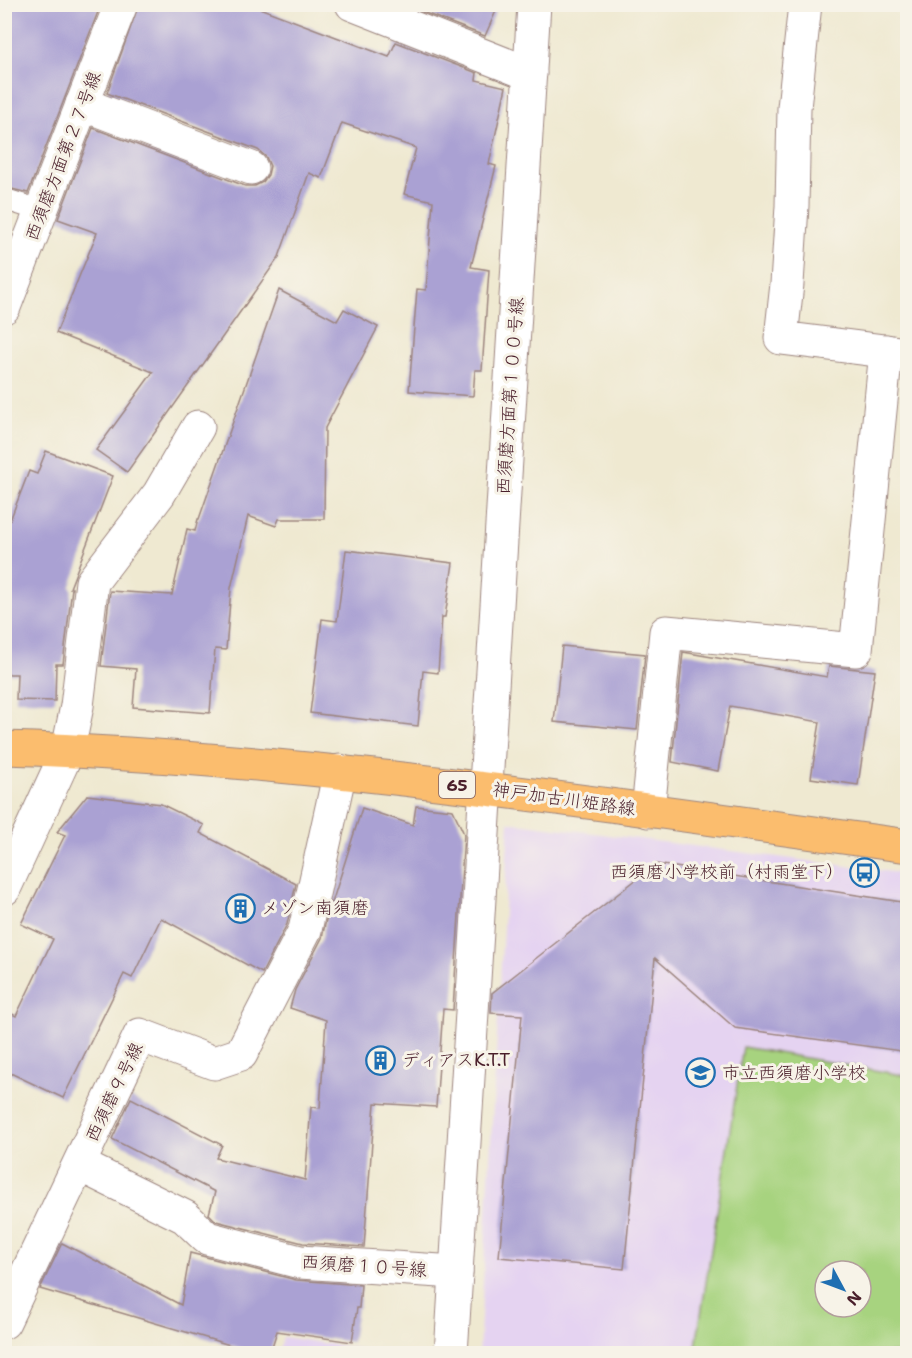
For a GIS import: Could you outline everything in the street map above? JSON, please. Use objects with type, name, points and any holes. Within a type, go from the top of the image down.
[{"type":"main road","name":"神戸加古川姫路線","points":[[4,748],[68,750],[340,771],[486,788],[908,846]]},
{"type":"street","name":"西須磨方面第２７号線","points":[[4,307],[121,4]]},
{"type":"street","points":[[352,4],[530,74]]},
{"type":"street","name":"西須磨方面第１００号線","points":[[451,1353],[534,4]]},
{"type":"street","points":[[648,811],[666,632],[856,650],[897,352],[781,338],[792,206],[794,108],[805,4]]},
{"type":"street","points":[[82,104],[252,168]]},
{"type":"street","points":[[4,889],[68,750],[77,706],[92,582],[159,494],[198,427]]},
{"type":"street","name":"西須磨９号線","points":[[4,1322],[140,1035],[214,1063],[241,1054],[305,930],[340,771]]},
{"type":"street","name":"西須磨１０号線","points":[[80,1165],[185,1216],[207,1238],[300,1263],[456,1272]]},
{"type":"lane","points":[[4,199],[42,211]]},
{"type":"shaded area","name":"市立西須磨小学校","points":[[509,822],[907,874],[907,1353],[479,1354]]},
{"type":"shaded area","points":[[283,1337],[388,1353],[278,1353]]},
{"type":"green space","points":[[743,1047],[907,1076],[907,1353],[695,1353]]},
{"type":"building","points":[[4,4],[101,4],[28,193],[4,187]]},
{"type":"building","points":[[139,4],[249,4],[389,57],[396,42],[477,73],[476,80],[506,87],[489,164],[496,166],[471,267],[489,270],[482,370],[475,370],[473,396],[409,391],[417,289],[426,290],[433,201],[404,194],[416,148],[342,123],[321,178],[309,173],[279,257],[127,472],[96,450],[153,372],[56,333],[97,233],[58,219],[93,128],[245,186],[255,186],[263,182],[270,166],[266,157],[258,150],[107,93]]},
{"type":"building","points":[[414,4],[499,4],[485,36],[412,8]]},
{"type":"building","points":[[279,290],[337,321],[344,309],[378,327],[325,428],[324,519],[279,519],[276,526],[248,516],[231,588],[226,650],[215,649],[210,713],[133,707],[136,669],[101,666],[110,591],[172,595],[187,529],[195,531]]},
{"type":"building","points":[[46,451],[113,476],[70,588],[72,588],[63,664],[56,664],[55,701],[16,700],[17,674],[5,674],[8,563],[4,563],[4,536],[29,471],[37,474]]},
{"type":"building","points":[[346,550],[453,563],[445,617],[442,617],[438,673],[423,671],[418,726],[310,713],[322,619],[337,621]]},
{"type":"building","points":[[562,646],[645,654],[637,730],[554,722]]},
{"type":"building","points":[[683,652],[827,677],[829,666],[875,671],[858,785],[811,778],[820,722],[730,706],[718,771],[672,762]]},
{"type":"building","points":[[87,795],[161,804],[204,825],[200,833],[296,884],[287,924],[262,973],[161,918],[132,978],[124,974],[63,1098],[4,1070],[4,1010],[16,1016],[53,939],[21,924],[65,835],[57,832]]},
{"type":"building","points":[[416,806],[453,810],[464,834],[453,1010],[443,1009],[436,1107],[375,1103],[364,1247],[303,1243],[216,1221],[209,1214],[215,1192],[112,1139],[131,1098],[222,1145],[216,1158],[305,1180],[311,1107],[320,1108],[326,1020],[290,1008],[295,990],[322,938],[330,902],[332,903],[362,808],[413,825]]},
{"type":"building","name":"市立西須磨小学校","points":[[656,864],[908,903],[908,1052],[735,1028],[655,958],[624,1269],[499,1257],[522,1015],[491,1013],[492,993]]},
{"type":"building","points":[[62,1243],[181,1305],[190,1253],[296,1280],[361,1285],[352,1342],[277,1331],[270,1353],[257,1353],[40,1289]]},
{"type":"place","name":"西須磨小学校前（村雨堂下）","points":[[865,872]]},
{"type":"place","name":"メゾン南須磨","points":[[240,908]]},
{"type":"place","name":"ディアスK.T.T","points":[[381,1060]]},
{"type":"place","name":"市立西須磨小学校","points":[[701,1073]]}]
